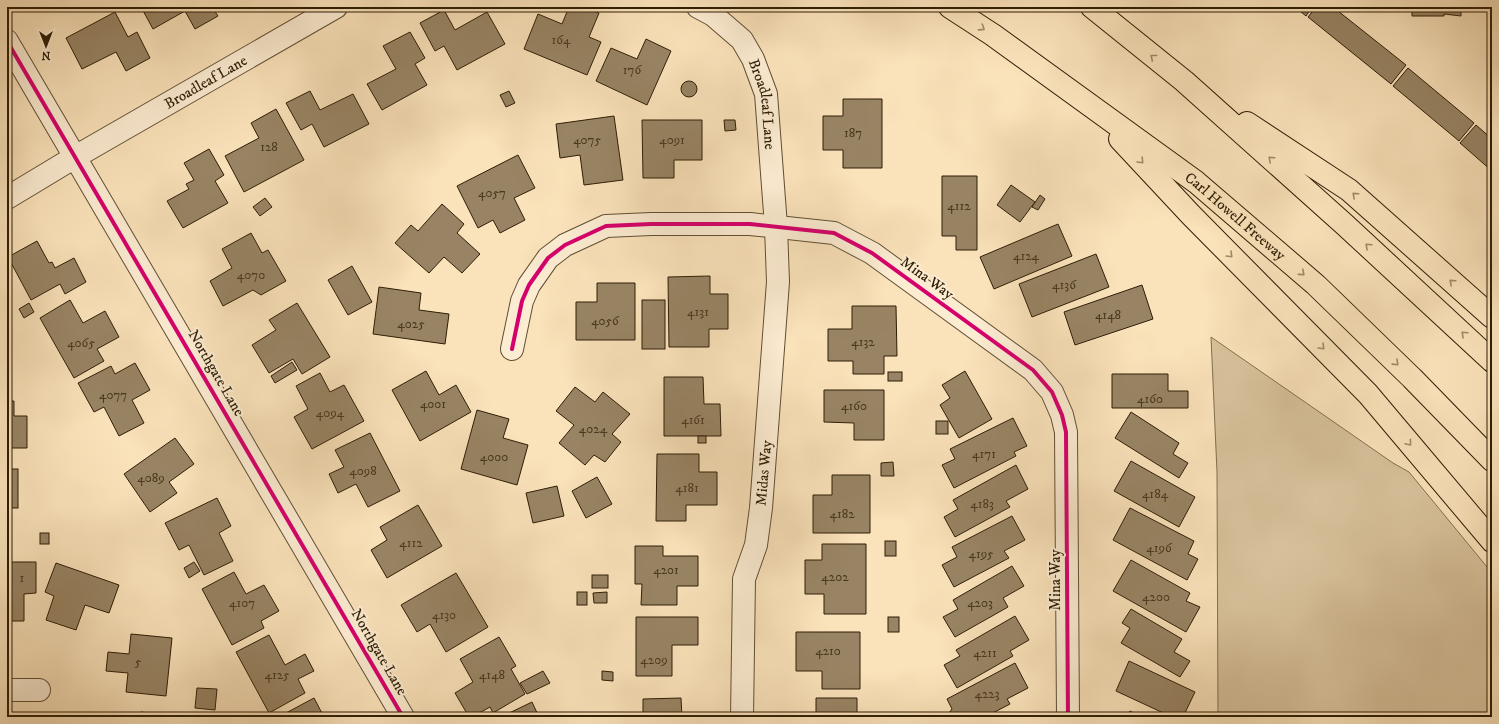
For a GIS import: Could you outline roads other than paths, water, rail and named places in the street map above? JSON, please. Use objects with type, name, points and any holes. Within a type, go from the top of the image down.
[{"type":"highway","name":"Carl Howell Freeway","points":[[950,7],[993,35],[1196,182],[1316,285],[1412,378],[1492,460]]},
{"type":"highway","points":[[1092,7],[1184,81],[1344,224],[1492,361]]},
{"type":"highway","points":[[1184,81],[1348,190],[1492,317]]},
{"type":"highway","points":[[1085,102],[1191,215],[1368,394],[1492,542]]},
{"type":"street","name":"Broadleaf Lane","points":[[7,198],[75,157],[336,7]]},
{"type":"street","name":"Broadleaf Lane","points":[[698,7],[713,15],[742,40],[753,59],[766,94],[776,226]]},
{"type":"street","name":"Northgate Lane","points":[[7,41],[403,717]]},
{"type":"street","name":"Mina Way","points":[[512,348],[522,301],[528,285],[548,258],[565,245],[606,226],[651,224],[750,224],[776,226],[834,233],[872,253],[1033,370],[1052,392],[1062,415],[1066,432],[1068,717]]},
{"type":"street","name":"Midas Way","points":[[742,717],[744,579],[756,545],[762,508],[778,282],[776,226]]},
{"type":"street","points":[[7,690],[39,690]]}]
